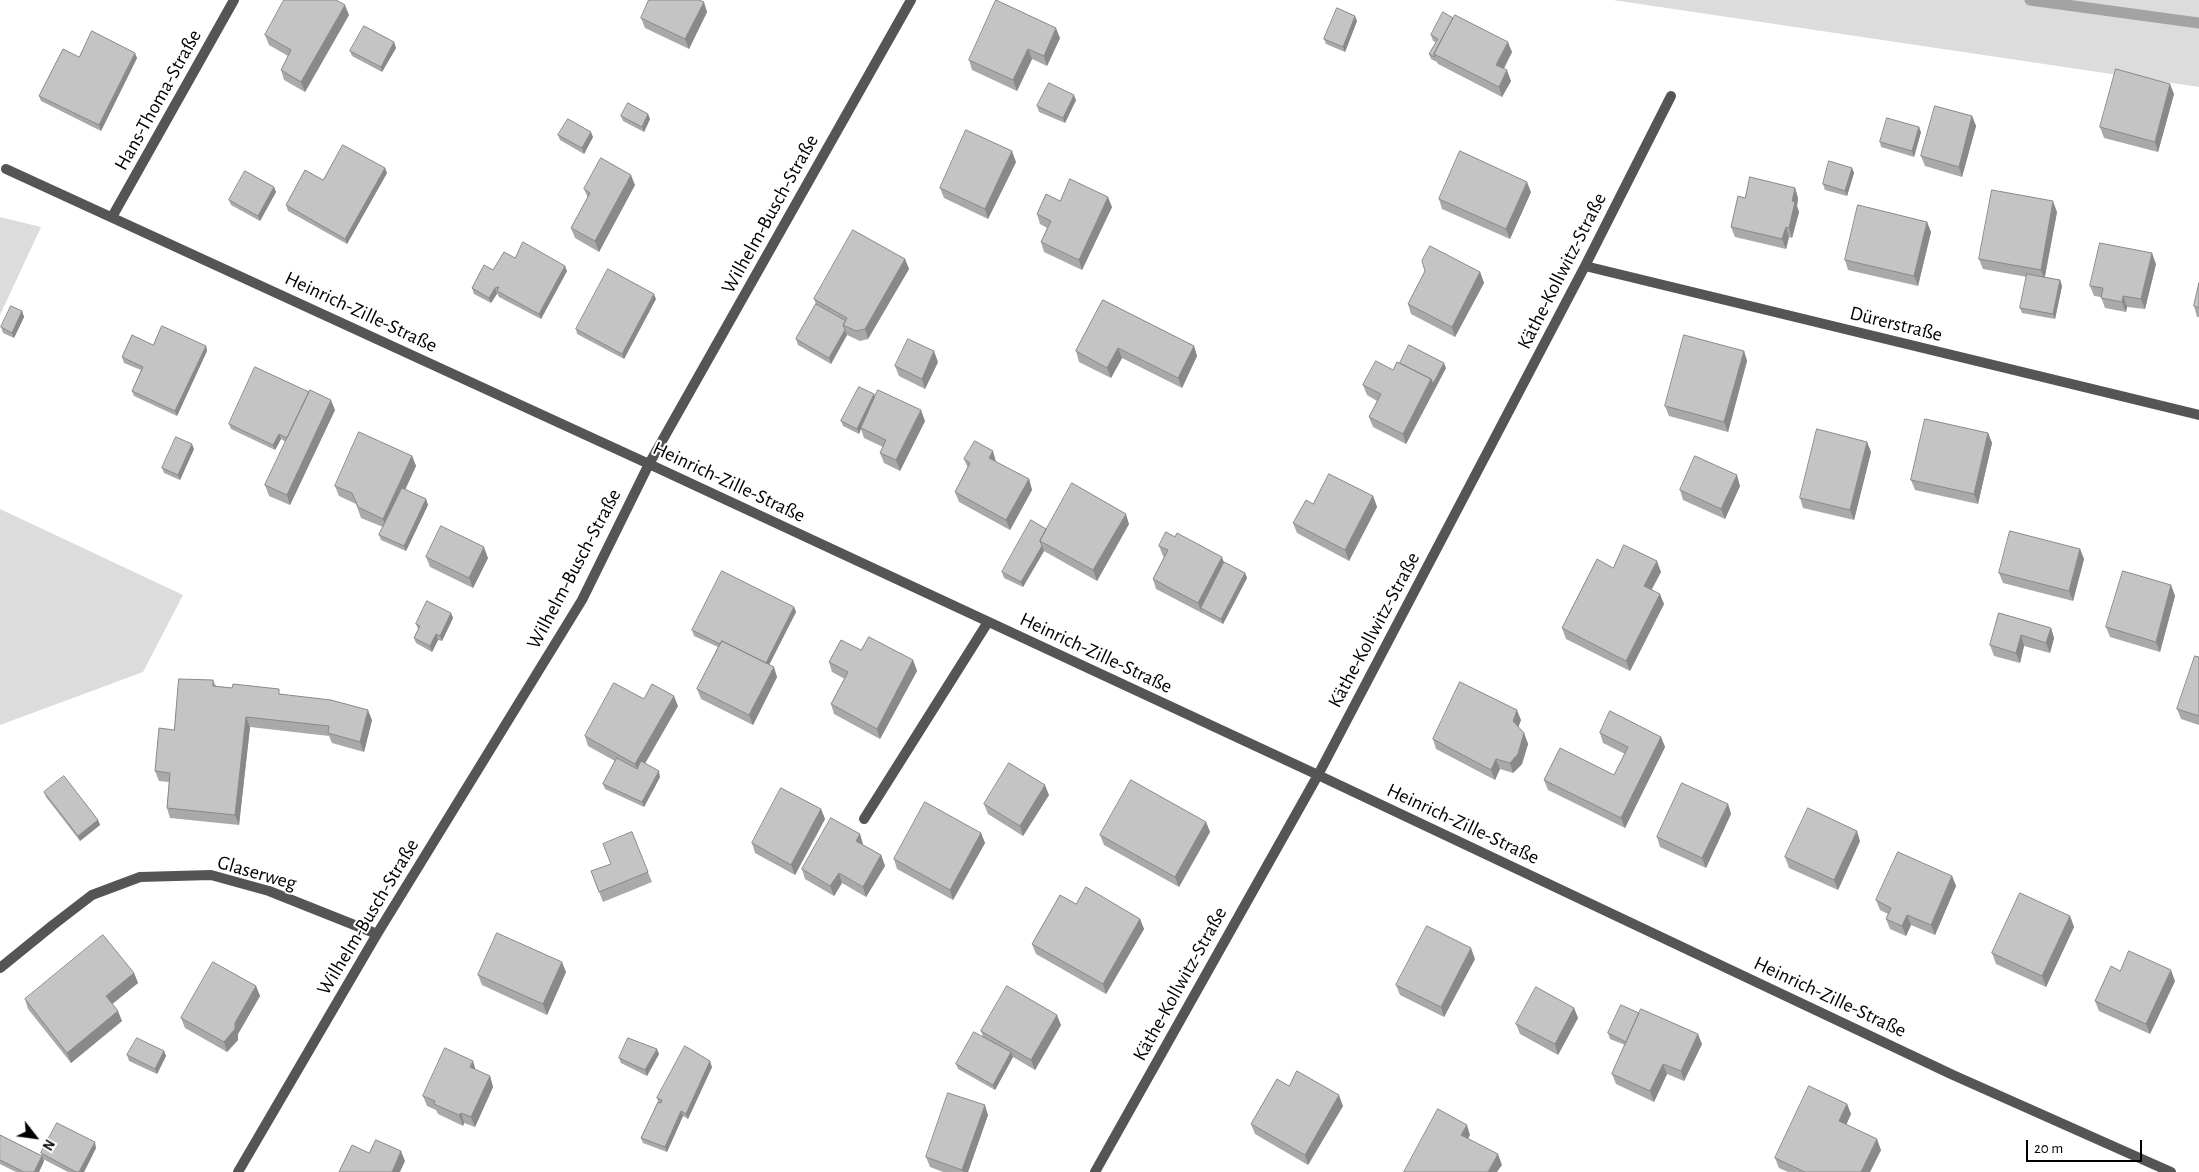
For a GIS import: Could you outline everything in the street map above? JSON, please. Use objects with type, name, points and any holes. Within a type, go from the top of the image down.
[{"type":"street","name":"Hans-Thoma-Straße","points":[[112,217],[234,0]]},
{"type":"street","name":"Wilhelm-Busch-Straße","points":[[238,1172],[377,934],[582,600],[649,464],[911,0]]},
{"type":"street","name":"Käthe-Kollwitz-Straße","points":[[1095,1172],[1318,775],[1585,266],[1671,96]]},
{"type":"street","name":"Heinrich-Zille-Straße","points":[[6,169],[649,464],[1318,775],[1953,1075],[2171,1172]]},
{"type":"street","name":"Dürerstraße","points":[[1585,266],[2199,415]]},
{"type":"street","points":[[864,819],[988,622]]},
{"type":"street","name":"Glaserweg","points":[[0,968],[92,896],[140,876],[211,875],[268,891],[377,934]]},
{"type":"shaded area","points":[[1613,0],[2199,0],[2199,87]]},
{"type":"shaded area","points":[[0,217],[41,227],[0,315]]},
{"type":"shaded area","points":[[0,509],[183,595],[143,672],[0,725]]},
{"type":"building","points":[[284,0],[336,0],[345,5],[301,82],[281,70],[291,50],[265,35]]},
{"type":"building","points":[[649,0],[699,0],[704,2],[685,39],[641,18]]},
{"type":"building","points":[[996,0],[1056,28],[1044,56],[1028,49],[1013,80],[969,60]]},
{"type":"building","points":[[1337,8],[1355,16],[1343,47],[1324,39]]},
{"type":"building","points":[[1443,12],[1453,18],[1434,54],[1435,57],[1429,54],[1438,39],[1431,35]]},
{"type":"building","points":[[1455,15],[1508,42],[1496,65],[1507,70],[1499,87],[1434,54]]},
{"type":"building","points":[[364,26],[394,42],[381,67],[350,51]]},
{"type":"building","points":[[92,31],[135,53],[99,125],[39,96],[63,49],[79,57]]},
{"type":"building","points":[[2116,69],[2170,84],[2155,142],[2100,127]]},
{"type":"building","points":[[1049,83],[1074,95],[1063,118],[1037,106]]},
{"type":"building","points":[[628,103],[648,114],[642,127],[621,116]]},
{"type":"building","points":[[1935,106],[1972,116],[1959,167],[1921,156]]},
{"type":"building","points":[[1887,118],[1919,127],[1912,151],[1880,142]]},
{"type":"building","points":[[568,119],[591,132],[582,148],[558,135]]},
{"type":"building","points":[[966,130],[1012,151],[985,209],[940,188]]},
{"type":"building","points":[[343,145],[385,168],[345,239],[286,205],[305,170],[323,180]]},
{"type":"building","points":[[1460,151],[1527,182],[1506,229],[1439,199]]},
{"type":"building","points":[[601,158],[631,175],[595,241],[571,228],[590,193],[584,189]]},
{"type":"building","points":[[1829,161],[1852,168],[1845,191],[1823,184]]},
{"type":"building","points":[[245,171],[274,187],[258,216],[229,200]]},
{"type":"building","points":[[1750,177],[1795,188],[1792,201],[1795,202],[1789,228],[1786,227],[1782,239],[1731,227],[1738,196],[1745,198]]},
{"type":"building","points":[[1070,179],[1108,197],[1079,260],[1041,242],[1051,221],[1037,214],[1046,194],[1060,201]]},
{"type":"building","points":[[1992,190],[2053,201],[2041,270],[1979,259]]},
{"type":"building","points":[[1858,205],[1927,222],[1914,276],[1845,260]]},
{"type":"building","points":[[853,230],[905,259],[865,329],[856,331],[843,325],[847,318],[814,299]]},
{"type":"building","points":[[523,242],[565,266],[539,314],[497,291],[499,287],[495,288],[489,298],[472,288],[484,265],[493,270],[504,252],[515,258]]},
{"type":"building","points":[[2100,243],[2152,253],[2141,299],[2123,296],[2122,302],[2101,298],[2103,288],[2090,286]]},
{"type":"building","points":[[1430,246],[1480,272],[1452,327],[1408,304],[1425,271],[1422,261]]},
{"type":"building","points":[[608,269],[654,294],[622,354],[576,329]]},
{"type":"building","points":[[2027,274],[2060,280],[2053,314],[2020,308]]},
{"type":"building","points":[[2199,283],[2199,308],[2194,306]]},
{"type":"building","points":[[1103,300],[1194,346],[1178,378],[1118,348],[1107,368],[1076,351]]},
{"type":"building","points":[[816,304],[846,321],[843,325],[845,330],[829,358],[796,339]]},
{"type":"building","points":[[11,306],[22,311],[12,333],[1,327]]},
{"type":"building","points":[[162,326],[206,346],[175,411],[132,391],[143,367],[122,357],[132,335],[153,345]]},
{"type":"building","points":[[1684,335],[1744,351],[1724,422],[1665,406]]},
{"type":"building","points":[[908,339],[934,351],[922,379],[895,366]]},
{"type":"building","points":[[1409,345],[1444,363],[1433,384],[1431,379],[1400,363]]},
{"type":"building","points":[[1376,361],[1393,370],[1397,362],[1431,379],[1403,434],[1369,417],[1381,394],[1363,385]]},
{"type":"building","points":[[255,367],[309,392],[287,438],[279,434],[273,445],[229,424]]},
{"type":"building","points":[[859,387],[874,394],[857,429],[841,421]]},
{"type":"building","points":[[310,390],[331,400],[287,495],[265,485]]},
{"type":"building","points":[[878,390],[921,410],[896,460],[880,453],[886,440],[861,428]]},
{"type":"building","points":[[1925,419],[1988,433],[1974,494],[1911,480]]},
{"type":"building","points":[[1817,429],[1867,442],[1850,510],[1800,498]]},
{"type":"building","points":[[359,432],[412,456],[383,519],[358,507],[352,493],[335,486]]},
{"type":"building","points":[[176,437],[192,444],[178,475],[162,468]]},
{"type":"building","points":[[975,441],[993,451],[989,458],[1029,479],[1006,520],[955,492],[970,463],[964,459]]},
{"type":"building","points":[[1695,456],[1737,475],[1721,509],[1680,490]]},
{"type":"building","points":[[1329,474],[1373,496],[1345,550],[1293,523],[1306,500],[1313,504]]},
{"type":"building","points":[[1072,483],[1126,514],[1093,570],[1040,541]]},
{"type":"building","points":[[402,488],[426,499],[404,546],[379,535]]},
{"type":"building","points":[[1031,520],[1046,529],[1040,541],[1042,546],[1021,582],[1002,572]]},
{"type":"building","points":[[441,526],[484,547],[469,578],[426,557]]},
{"type":"building","points":[[2010,531],[2080,549],[2069,591],[1999,573]]},
{"type":"building","points":[[1166,532],[1175,537],[1177,533],[1222,557],[1198,603],[1153,579],[1168,550],[1159,546]]},
{"type":"building","points":[[1624,545],[1657,561],[1644,586],[1660,594],[1626,661],[1562,628],[1597,559],[1613,568]]},
{"type":"building","points":[[1224,562],[1245,573],[1221,619],[1201,608]]},
{"type":"building","points":[[722,571],[794,607],[766,663],[722,641],[720,644],[692,630]]},
{"type":"building","points":[[2123,571],[2171,585],[2156,642],[2106,627]]},
{"type":"building","points":[[427,601],[451,613],[440,636],[436,634],[430,646],[414,638],[420,626],[416,624]]},
{"type":"building","points":[[1999,613],[2051,628],[2046,643],[2021,635],[2016,653],[1990,645]]},
{"type":"building","points":[[869,637],[913,660],[877,729],[831,704],[848,672],[829,662],[841,640],[861,650]]},
{"type":"building","points":[[722,641],[774,667],[749,715],[697,689]]},
{"type":"building","points":[[2195,656],[2199,657],[2199,716],[2177,709]]},
{"type":"building","points":[[179,679],[213,680],[213,686],[232,688],[233,684],[279,689],[279,694],[331,700],[368,710],[360,742],[328,733],[329,726],[246,717],[235,815],[167,808],[170,773],[155,771],[159,728],[174,730]]},
{"type":"building","points":[[1460,682],[1517,710],[1513,721],[1524,733],[1518,754],[1510,763],[1496,759],[1491,770],[1433,739]]},
{"type":"building","points":[[614,683],[644,699],[652,684],[674,696],[635,764],[585,736]]},
{"type":"building","points":[[1610,711],[1661,737],[1621,818],[1544,780],[1560,748],[1614,775],[1628,747],[1600,733]]},
{"type":"building","points":[[617,758],[637,769],[641,761],[659,771],[642,802],[603,784]]},
{"type":"building","points":[[1009,763],[1045,785],[1020,826],[984,804]]},
{"type":"building","points":[[64,776],[98,820],[78,836],[44,792]]},
{"type":"building","points":[[1131,780],[1206,822],[1175,877],[1100,835]]},
{"type":"building","points":[[1682,783],[1728,804],[1702,858],[1657,837]]},
{"type":"building","points":[[781,788],[821,809],[791,865],[752,843]]},
{"type":"building","points":[[925,802],[981,833],[950,890],[894,859]]},
{"type":"building","points":[[1808,808],[1857,831],[1834,880],[1785,857]]},
{"type":"building","points":[[831,818],[860,834],[856,841],[881,855],[863,887],[839,873],[830,886],[802,869]]},
{"type":"building","points":[[632,832],[648,872],[599,892],[591,871],[611,864],[603,844]]},
{"type":"building","points":[[1898,852],[1952,876],[1931,925],[1907,915],[1902,926],[1886,919],[1891,908],[1876,900]]},
{"type":"building","points":[[1086,887],[1140,919],[1103,984],[1032,944],[1060,895],[1076,904]]},
{"type":"building","points":[[2020,893],[2070,916],[2042,976],[1992,953]]},
{"type":"building","points":[[1427,926],[1471,948],[1441,1007],[1396,985]]},
{"type":"building","points":[[497,933],[562,962],[543,1004],[478,975]]},
{"type":"building","points":[[103,935],[134,973],[106,996],[118,1011],[67,1053],[25,999]]},
{"type":"building","points":[[2129,951],[2171,970],[2146,1024],[2095,1001],[2111,966],[2120,971]]},
{"type":"building","points":[[213,962],[256,986],[235,1023],[235,1029],[224,1042],[181,1018]]},
{"type":"building","points":[[1007,986],[1057,1015],[1031,1060],[981,1031]]},
{"type":"building","points":[[1536,987],[1574,1008],[1555,1044],[1516,1024]]},
{"type":"building","points":[[1621,1005],[1639,1013],[1626,1042],[1608,1033]]},
{"type":"building","points":[[1641,1009],[1698,1034],[1681,1071],[1663,1064],[1650,1091],[1612,1074]]},
{"type":"building","points":[[974,1032],[1011,1052],[993,1085],[956,1064]]},
{"type":"building","points":[[137,1038],[164,1051],[155,1069],[127,1055]]},
{"type":"building","points":[[628,1038],[657,1049],[645,1070],[619,1058]]},
{"type":"building","points":[[685,1046],[710,1061],[686,1114],[681,1111],[665,1147],[641,1138],[658,1102],[661,1103],[662,1100],[657,1098]]},
{"type":"building","points":[[445,1048],[473,1061],[470,1067],[490,1076],[471,1117],[461,1113],[459,1115],[434,1104],[435,1101],[423,1096]]},
{"type":"building","points":[[1297,1071],[1339,1095],[1305,1155],[1251,1124],[1277,1079],[1289,1086]]},
{"type":"building","points":[[1809,1086],[1847,1104],[1839,1121],[1877,1139],[1861,1172],[1805,1172],[1775,1158]]},
{"type":"building","points":[[948,1093],[985,1105],[962,1170],[926,1157]]},
{"type":"building","points":[[1438,1109],[1467,1125],[1461,1135],[1498,1154],[1488,1172],[1404,1172]]},
{"type":"building","points":[[57,1123],[95,1142],[79,1172],[41,1153]]},
{"type":"building","points":[[0,1135],[42,1156],[34,1172],[24,1172],[0,1160]]},
{"type":"building","points":[[376,1140],[401,1151],[392,1172],[339,1172],[352,1145],[369,1153]]},
{"type":"waterway","points":[[2030,0],[2199,23]]}]
